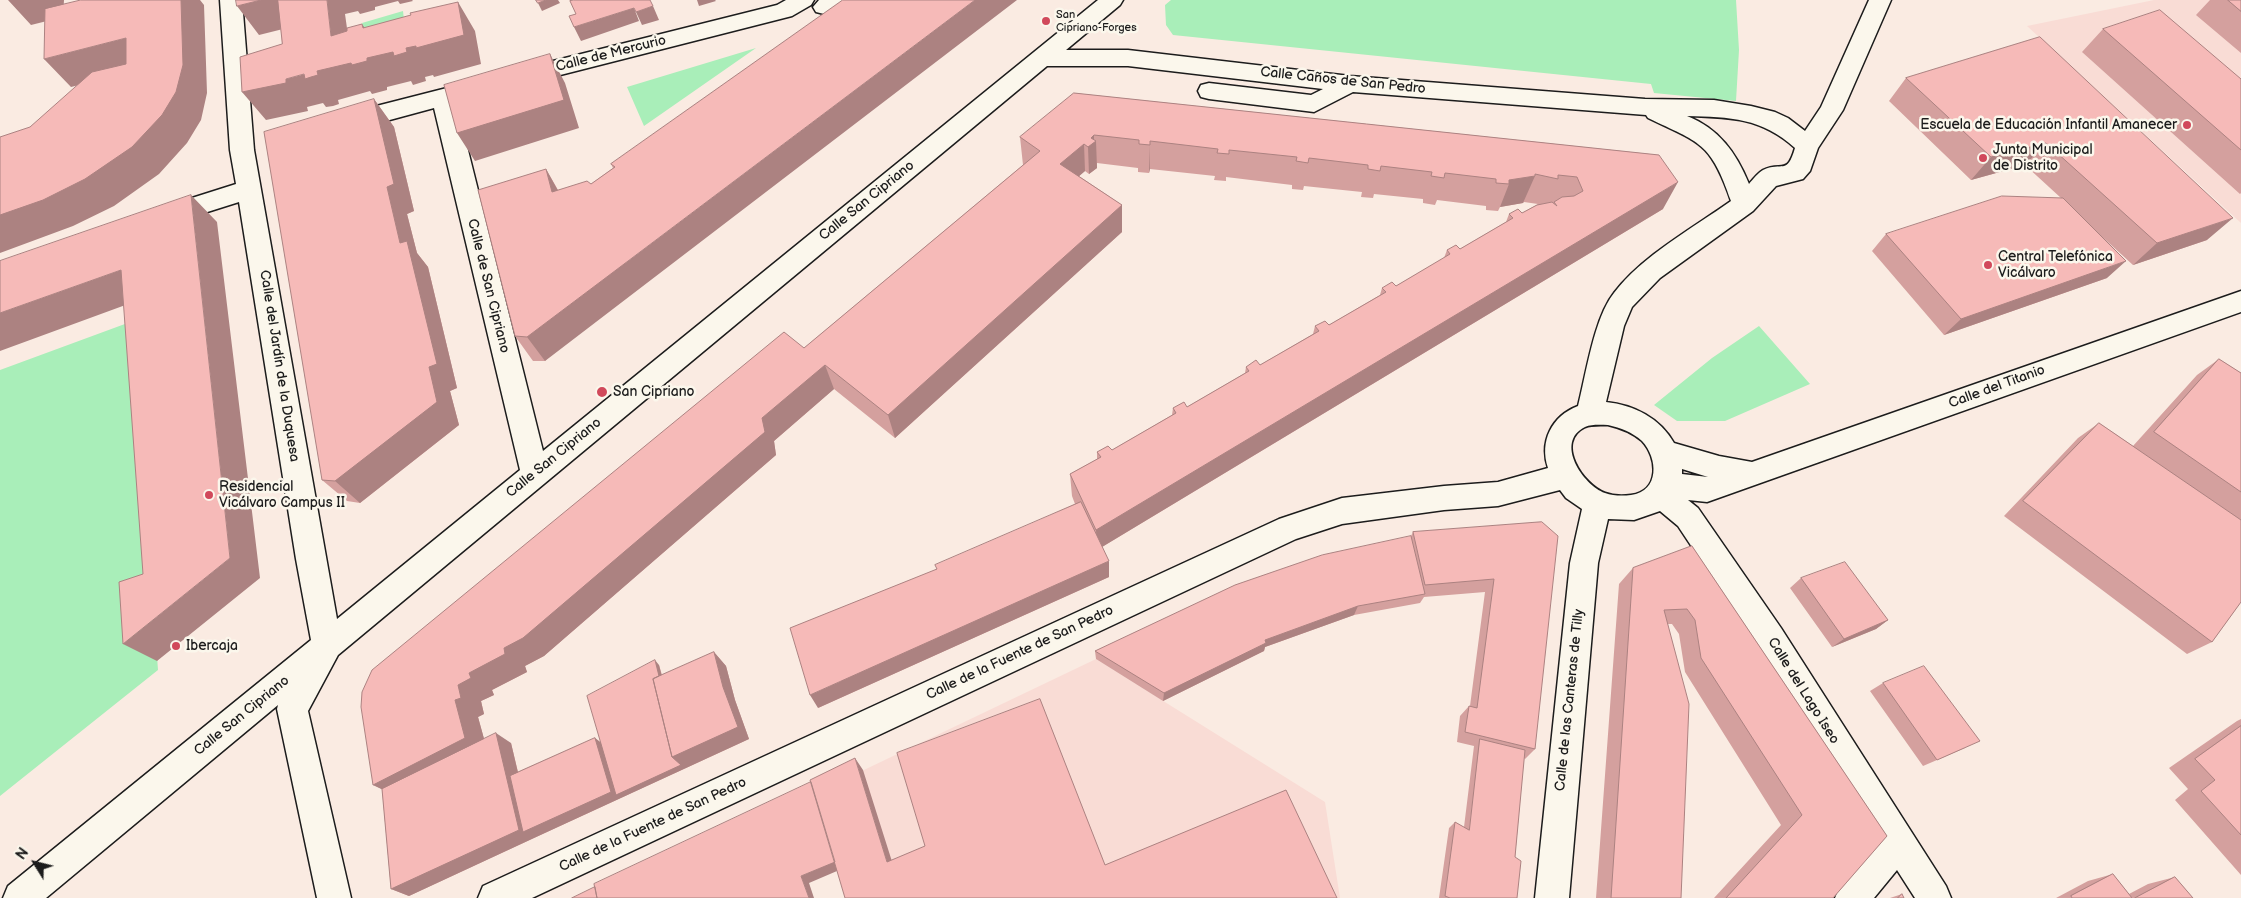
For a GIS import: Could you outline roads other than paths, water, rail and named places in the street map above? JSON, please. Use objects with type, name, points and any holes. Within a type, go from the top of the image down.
[{"type":"street","name":"Calle del Jardín de la Duquesa","points":[[231,0],[252,148],[250,190],[310,559],[327,646]]},
{"type":"street","name":"Calle San Cipriano","points":[[20,898],[1112,0]]},
{"type":"street","points":[[1730,165],[1770,178],[1795,173],[1802,165],[1807,146],[1831,110],[1880,0]]},
{"type":"street","name":"Calle de Mercurio","points":[[328,128],[443,97],[821,2]]},
{"type":"street","name":"Calle Caños de San Pedro","points":[[1041,58],[1128,58],[1350,84],[1645,107],[1682,106],[1756,116],[1780,124],[1807,146]]},
{"type":"street","points":[[1209,91],[1314,104],[1350,84]]},
{"type":"street","name":"Calle de San Cipriano","points":[[443,97],[535,474]]},
{"type":"street","name":"Calle Caños de San Pedro","points":[[1645,107],[1694,129],[1706,137],[1730,165],[1744,204]]},
{"type":"street","points":[[1590,414],[1611,326],[1622,301],[1651,271],[1744,204],[1770,178]]},
{"type":"street","points":[[143,224],[214,199],[250,190]]},
{"type":"street","name":"Calle del Titanio","points":[[1663,489],[1707,490],[2241,301]]},
{"type":"street","points":[[1601,368],[1626,417]]},
{"type":"street","points":[[1608,413],[1626,417],[1657,438],[1666,453],[1669,469],[1663,489],[1649,502],[1634,508],[1616,508],[1598,503],[1584,496],[1565,476],[1558,460],[1558,444],[1564,430],[1575,420],[1590,414],[1608,413]]},
{"type":"street","name":"Calle del Titanio","points":[[1666,453],[1719,468],[1754,473]]},
{"type":"street","name":"Calle de la Fuente de San Pedro","points":[[495,898],[1289,528],[1342,511],[1444,498],[1498,494],[1565,476]]},
{"type":"street","name":"Calle del Lago Iseo","points":[[1663,489],[1688,517],[1770,638],[1934,898]]},
{"type":"street","name":"Calle de las Canteras de Tilly","points":[[1552,898],[1584,563],[1598,503]]},
{"type":"street","points":[[327,646],[292,709],[334,898]]},
{"type":"street","points":[[1852,898],[1899,843]]},
{"type":"place","name":"San Cipriano-Forges","points":[[1046,21]]},
{"type":"place","name":"Escuela de Educación Infantil Amanecer","points":[[2187,125]]},
{"type":"place","name":"Junta Municipal de Distrito","points":[[1983,158]]},
{"type":"place","name":"Central Telefónica Vicálvaro","points":[[1988,265]]},
{"type":"place","name":"San Cipriano","points":[[602,392]]},
{"type":"place","name":"Residencial Vicálvaro Campus II","points":[[209,495]]},
{"type":"place","name":"Ibercaja","points":[[176,646]]}]
